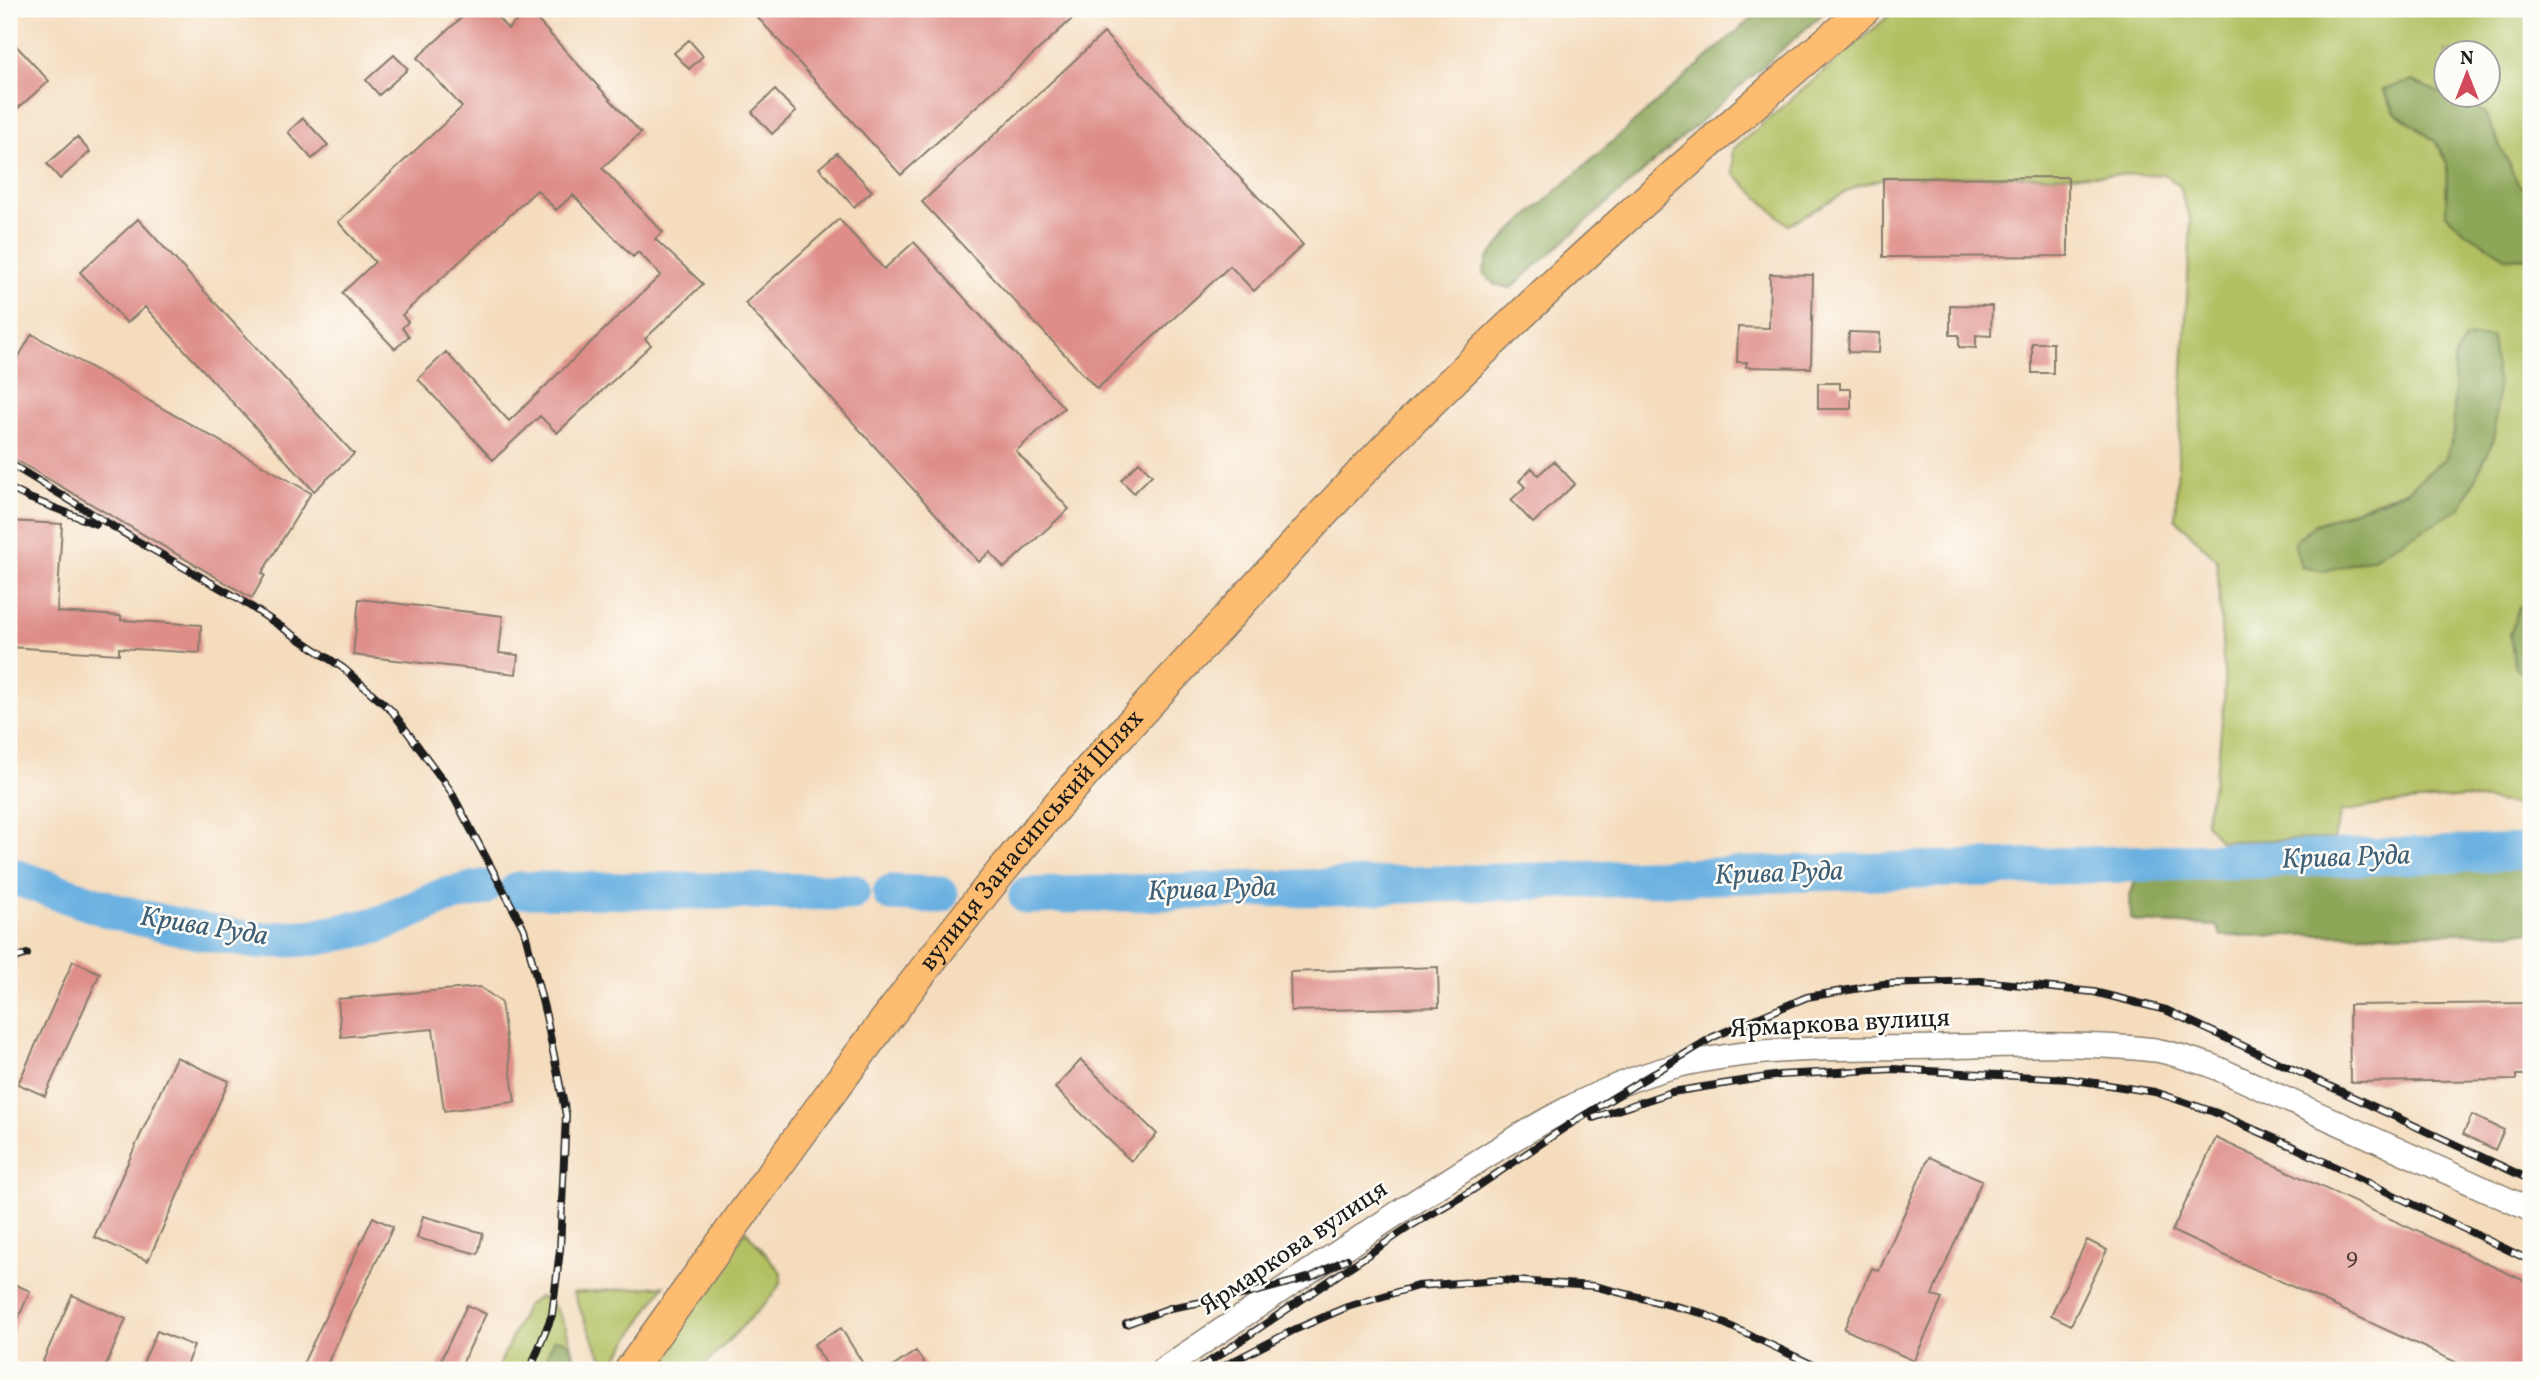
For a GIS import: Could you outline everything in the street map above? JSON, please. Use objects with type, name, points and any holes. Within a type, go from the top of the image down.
[{"type":"main road","name":"вулиця Занасипський Шлях","points":[[631,1370],[877,1029],[1002,871],[1097,761],[1343,493],[1483,353],[1650,197],[1865,9]]},
{"type":"street","name":"Ярмаркова вулиця","points":[[1162,1370],[1348,1245],[1504,1145],[1580,1101],[1627,1081],[1675,1066],[1741,1054],[1961,1046],[2104,1046],[2158,1051],[2210,1065],[2531,1210]]},
{"type":"green space","points":[[1762,9],[1828,9],[1511,288],[1495,285],[1483,273],[1488,258],[1509,233]]},
{"type":"green space","points":[[1897,9],[2531,9],[2531,195],[2518,184],[2484,112],[2475,108],[2502,108],[2502,38],[2432,38],[2432,90],[2412,81],[2383,90],[2395,112],[2435,141],[2447,163],[2446,214],[2507,258],[2531,259],[2531,604],[2519,607],[2515,667],[2531,679],[2531,807],[2466,797],[2385,804],[2341,812],[2334,839],[2220,841],[2205,822],[2218,760],[2225,690],[2217,560],[2175,518],[2191,222],[2178,184],[2163,174],[1884,178],[1857,186],[1788,225],[1734,174],[1732,150]],"holes":[[[2454,360],[2461,508],[2314,525],[2407,490],[2447,457],[2454,432]]]},
{"type":"green space","points":[[2412,81],[2432,90],[2432,108],[2475,108],[2484,112],[2518,184],[2531,195],[2531,259],[2507,258],[2464,231],[2446,214],[2447,163],[2435,141],[2395,112],[2383,89]]},
{"type":"green space","points":[[2492,337],[2498,387],[2494,439],[2461,508],[2373,558],[2325,571],[2301,567],[2294,542],[2314,525],[2407,491],[2447,457],[2454,432],[2454,360],[2465,338]]},
{"type":"green space","points":[[2531,604],[2531,679],[2515,667],[2510,635],[2519,607]]},
{"type":"green space","points":[[2480,859],[2531,859],[2531,932],[2221,936],[2217,926],[2139,922],[2131,919],[2130,896],[2137,875],[2144,873],[2346,869]]},
{"type":"green space","points":[[746,1231],[781,1272],[781,1282],[773,1295],[700,1370],[652,1370],[664,1347]]},
{"type":"green space","points":[[664,1286],[611,1367],[598,1351],[573,1293]]},
{"type":"green space","points":[[539,1297],[547,1300],[560,1316],[573,1350],[576,1370],[497,1370],[526,1306]]},
{"type":"green space","points":[[555,1339],[569,1345],[576,1370],[543,1370]]},
{"type":"building","points":[[471,9],[490,9],[508,29],[528,10],[641,133],[602,168],[663,232],[655,239],[703,284],[645,339],[651,345],[557,433],[540,416],[493,460],[418,379],[446,352],[509,421],[661,275],[638,252],[633,257],[573,195],[556,210],[537,190],[402,315],[408,322],[402,328],[409,336],[395,349],[342,293],[375,262],[338,222],[462,107],[417,58]]},
{"type":"building","points":[[750,9],[1083,9],[901,175]]},
{"type":"building","points":[[1104,33],[1303,245],[1254,291],[1230,266],[1097,389],[922,202]]},
{"type":"building","points":[[9,38],[49,81],[9,116]]},
{"type":"building","points":[[689,40],[703,56],[689,69],[674,53]]},
{"type":"building","points":[[394,55],[408,69],[379,95],[366,80]]},
{"type":"building","points":[[775,90],[796,112],[772,134],[752,112]]},
{"type":"building","points":[[303,118],[328,145],[312,159],[288,132]]},
{"type":"building","points":[[77,137],[90,152],[60,179],[47,164]]},
{"type":"building","points":[[837,153],[872,191],[854,207],[819,168]]},
{"type":"building","points":[[2068,177],[2068,256],[1883,257],[1883,178]]},
{"type":"building","points":[[138,219],[354,454],[314,491],[145,307],[127,323],[80,272]]},
{"type":"building","points":[[839,219],[884,269],[914,242],[1064,408],[1016,451],[1069,509],[1004,568],[990,552],[979,562],[745,303]]},
{"type":"building","points":[[1770,274],[1813,275],[1811,368],[1746,367],[1747,362],[1737,362],[1738,327],[1769,328]]},
{"type":"building","points":[[1950,305],[1992,306],[1991,336],[1976,335],[1976,348],[1959,347],[1959,335],[1950,335]]},
{"type":"building","points":[[1849,332],[1880,333],[1879,353],[1848,352]]},
{"type":"building","points":[[32,334],[311,493],[262,573],[265,575],[252,598],[9,456],[9,373]]},
{"type":"building","points":[[2032,343],[2053,343],[2053,373],[2032,373]]},
{"type":"building","points":[[1818,383],[1840,383],[1840,389],[1851,389],[1851,409],[1818,409]]},
{"type":"building","points":[[1554,461],[1575,484],[1533,523],[1511,500],[1525,487],[1519,481],[1532,468],[1538,475]]},
{"type":"building","points":[[1139,462],[1152,475],[1134,493],[1121,480]]},
{"type":"building","points":[[9,521],[62,524],[57,612],[121,616],[121,620],[201,625],[200,653],[119,648],[119,654],[9,647]]},
{"type":"building","points":[[359,599],[503,616],[499,653],[518,655],[516,674],[353,655]]},
{"type":"building","points":[[73,961],[100,973],[45,1096],[18,1084]]},
{"type":"building","points":[[1438,967],[1439,1007],[1291,1011],[1290,972]]},
{"type":"building","points":[[480,987],[501,1002],[515,1102],[444,1111],[433,1029],[341,1037],[338,999]]},
{"type":"building","points":[[2531,1003],[2531,1075],[2516,1075],[2516,1080],[2350,1082],[2349,1005]]},
{"type":"building","points":[[176,1057],[229,1081],[148,1261],[94,1237]]},
{"type":"building","points":[[1081,1060],[1157,1134],[1131,1161],[1055,1088]]},
{"type":"building","points":[[2472,1115],[2504,1130],[2495,1150],[2463,1134]]},
{"type":"building","points":[[2216,1138],[2531,1284],[2531,1370],[2473,1370],[2172,1231]]},
{"type":"building","points":[[1929,1157],[1982,1180],[1932,1295],[1942,1299],[1914,1361],[1844,1329],[1872,1268],[1879,1271]]},
{"type":"building","points":[[423,1216],[483,1233],[478,1254],[417,1238]]},
{"type":"building","points":[[373,1217],[393,1227],[324,1370],[300,1370]]},
{"type":"building","points":[[2087,1240],[2107,1250],[2071,1325],[2051,1315]]},
{"type":"building","points":[[9,1282],[30,1291],[9,1340]]},
{"type":"building","points":[[72,1295],[126,1319],[104,1370],[39,1370]]},
{"type":"building","points":[[467,1305],[486,1314],[459,1370],[436,1370]]},
{"type":"building","points":[[841,1328],[867,1370],[830,1370],[814,1344]]},
{"type":"building","points":[[157,1331],[194,1346],[184,1370],[140,1370]]},
{"type":"building","points":[[916,1351],[929,1370],[888,1370]]},
{"type":"waterway","name":"Крива Руда","points":[[1027,896],[2531,852]]},
{"type":"waterway","name":"Крива Руда","points":[[9,875],[116,912],[198,931],[258,941],[318,937],[378,925],[445,896],[482,888]]},
{"type":"waterway","name":"Крива Руда","points":[[518,890],[852,892]]},
{"type":"waterway","points":[[891,893],[940,895]]},
{"type":"railway","points":[[9,463],[132,538],[238,598],[343,668],[392,711],[450,790],[524,929],[546,1016],[566,1115],[560,1250],[552,1315],[530,1370]]},
{"type":"railway","points":[[9,488],[96,524]]},
{"type":"railway","points":[[9,960],[27,954]]},
{"type":"railway","points":[[1197,1370],[1412,1225],[1471,1191],[1567,1126],[1713,1037],[1807,997],[1884,984],[1981,981],[2094,992],[2166,1010],[2531,1180]]},
{"type":"railway","points":[[1593,1118],[1672,1092],[1780,1075],[1893,1069],[2069,1079],[2155,1092],[2214,1112],[2294,1147],[2531,1261]]},
{"type":"railway","points":[[1126,1324],[1170,1308],[1251,1293],[1311,1277],[1347,1259]]},
{"type":"railway","points":[[1216,1370],[1294,1330],[1347,1307],[1417,1286],[1500,1280],[1594,1286],[1702,1313],[1824,1370]]}]
